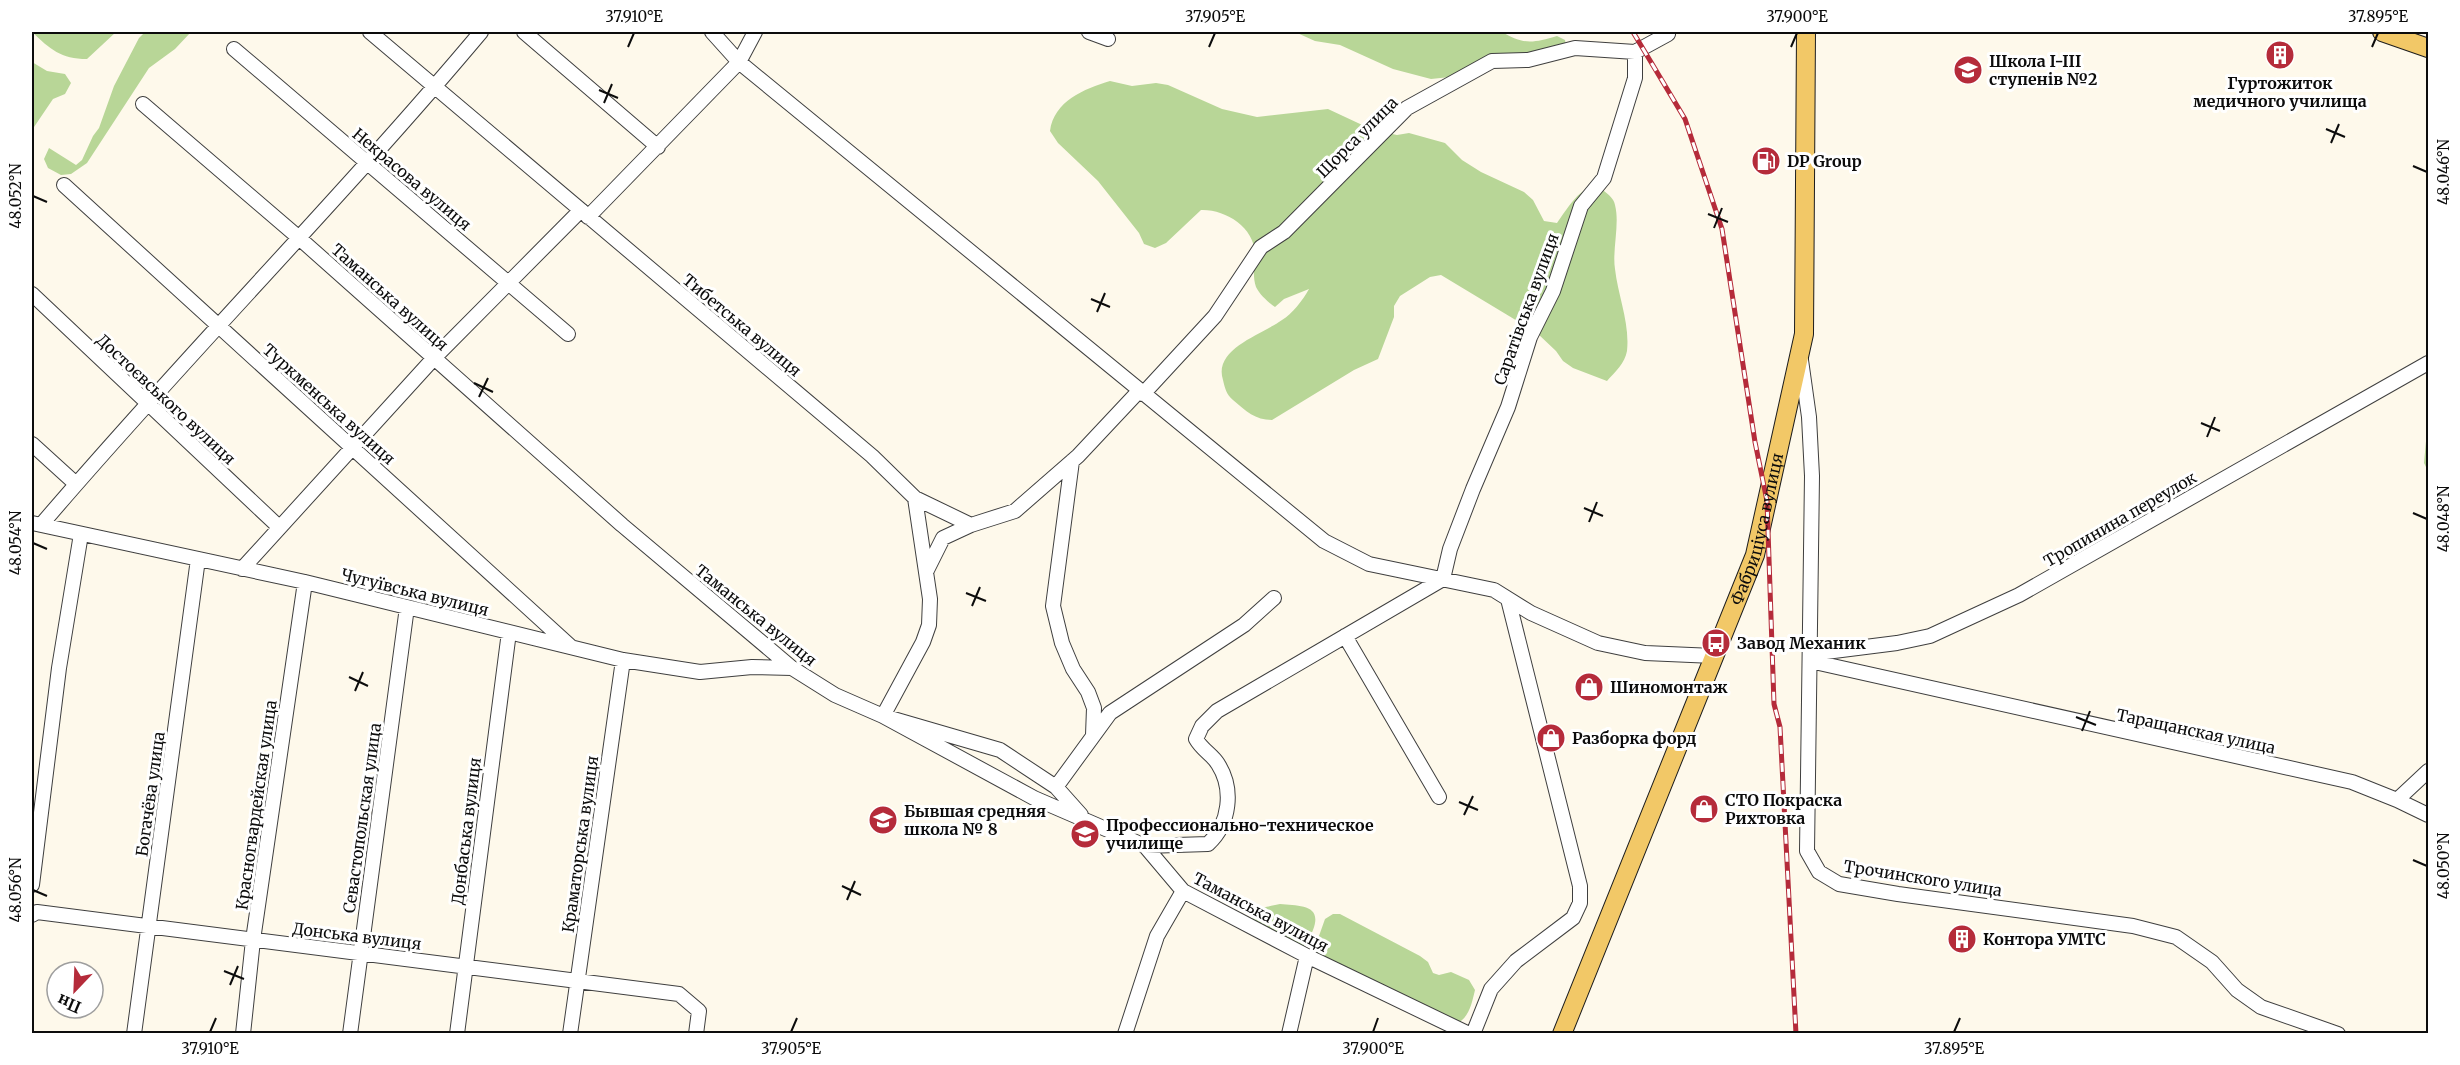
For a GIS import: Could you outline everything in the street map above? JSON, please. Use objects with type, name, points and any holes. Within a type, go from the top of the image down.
[{"type":"main road","name":"Фабриціуса вулиця","points":[[1562,1034],[1755,555],[1804,334],[1806,32]]},
{"type":"main road","points":[[2382,32],[2428,48]]},
{"type":"street","name":"Тибетська вулиця","points":[[370,32],[872,456],[915,498],[971,525]]},
{"type":"street","points":[[36,524],[76,484],[482,32]]},
{"type":"street","points":[[524,32],[658,147]]},
{"type":"street","points":[[712,32],[739,62],[1324,541],[1369,564],[1494,590],[1531,613],[1598,643],[1645,653],[1714,656]]},
{"type":"street","points":[[242,569],[434,358],[508,282],[658,147],[739,62],[755,32]]},
{"type":"street","points":[[1089,32],[1108,39]]},
{"type":"street","points":[[1635,52],[1668,34]]},
{"type":"street","name":"Щорса улица","points":[[926,572],[943,538],[971,525],[1015,511],[1072,461],[1215,316],[1261,247],[1284,232],[1407,108],[1492,61],[1528,60],[1575,48],[1635,52]]},
{"type":"street","name":"Некрасова вулиця","points":[[234,49],[568,334]]},
{"type":"street","name":"Саратівська вулиця","points":[[1443,579],[1450,549],[1508,407],[1530,337],[1553,291],[1581,206],[1604,178],[1635,78],[1635,52]]},
{"type":"street","name":"Таманська вулиця","points":[[143,104],[298,237],[622,525],[792,668],[835,695],[883,716],[1034,798],[1145,846],[1184,891],[1307,956],[1471,1034]]},
{"type":"street","name":"Туркменська вулиця","points":[[64,185],[572,647]]},
{"type":"street","name":"Достоєвського вулиця","points":[[32,294],[147,405],[279,527]]},
{"type":"street","name":"Трочинского улица","points":[[1800,350],[1809,417],[1812,476],[1807,851],[1819,872],[1839,884],[2133,926],[2176,937],[2212,962],[2237,990],[2261,1007],[2338,1034]]},
{"type":"street","name":"Тропинина переулок","points":[[1810,658],[1930,636],[2019,596],[2428,363]]},
{"type":"street","points":[[32,444],[76,484]]},
{"type":"street","points":[[1072,461],[1053,606],[1062,643],[1094,708],[1093,735]]},
{"type":"street","points":[[915,498],[930,598],[929,625],[923,642],[883,716],[1000,750],[1056,787],[1084,819]]},
{"type":"street","name":"Чугуївська вулиця","points":[[36,524],[305,582],[623,660],[700,672],[752,667],[792,668]]},
{"type":"street","points":[[32,885],[58,668],[81,534]]},
{"type":"street","name":"Богачёва улица","points":[[134,1034],[198,559]]},
{"type":"street","points":[[1145,846],[1208,844],[1215,837],[1227,812],[1228,787],[1217,761],[1200,747],[1196,739],[1202,726],[1217,711],[1443,579]]},
{"type":"street","name":"Красногвардейская улица","points":[[243,1034],[253,939],[305,582]]},
{"type":"street","points":[[1056,787],[1110,713],[1244,625],[1274,598]]},
{"type":"street","points":[[1471,1034],[1491,989],[1516,961],[1573,918],[1580,903],[1580,886],[1508,598]]},
{"type":"street","name":"Севастопольская улица","points":[[350,1034],[406,607]]},
{"type":"street","name":"Донбаська вулиця","points":[[457,1034],[509,632]]},
{"type":"street","points":[[1345,636],[1438,797]]},
{"type":"street","name":"Таращанская улица","points":[[1810,658],[2352,782],[2428,815]]},
{"type":"street","name":"Краматорська вулиця","points":[[570,1034],[623,660]]},
{"type":"street","points":[[2397,800],[2428,771]]},
{"type":"street","points":[[1125,1034],[1140,982],[1157,936],[1184,891]]},
{"type":"street","name":"Донська вулиця","points":[[32,915],[37,912],[679,994],[699,1011],[696,1034]]},
{"type":"street","points":[[1289,1034],[1307,956]]},
{"type":"green space","points":[[32,32],[116,32],[87,59],[78,59],[56,52]]},
{"type":"green space","points":[[145,32],[191,32],[175,49],[149,68],[87,163],[71,174],[61,175],[48,168],[44,159],[49,148],[76,165],[82,160],[99,128],[114,86],[139,38]]},
{"type":"green space","points":[[1295,32],[1502,32],[1529,42],[1557,36],[1565,40],[1566,45],[1450,77],[1431,79],[1393,69],[1340,45],[1315,41]]},
{"type":"green space","points":[[32,62],[47,71],[65,74],[71,83],[65,94],[53,99],[32,130]]},
{"type":"green space","points":[[1110,81],[1132,86],[1156,83],[1168,85],[1222,109],[1257,117],[1328,109],[1373,130],[1397,135],[1409,133],[1445,143],[1462,160],[1481,172],[1524,192],[1533,200],[1544,221],[1557,223],[1571,203],[1590,188],[1604,191],[1614,201],[1616,212],[1614,262],[1627,330],[1627,351],[1624,359],[1607,381],[1573,368],[1563,361],[1537,333],[1441,275],[1430,277],[1400,296],[1394,306],[1394,317],[1378,359],[1354,370],[1272,420],[1251,414],[1233,400],[1226,391],[1222,369],[1225,360],[1241,344],[1286,317],[1304,298],[1309,289],[1284,299],[1275,307],[1262,296],[1256,287],[1255,253],[1250,235],[1237,221],[1210,210],[1201,210],[1166,243],[1155,248],[1144,244],[1139,233],[1098,181],[1058,143],[1050,131],[1057,112],[1064,104],[1081,92]]},
{"type":"green space","points":[[2428,419],[2428,471],[2424,463]]},
{"type":"green space","points":[[1280,904],[1301,906],[1315,915],[1313,930],[1303,947],[1252,921],[1253,916],[1259,910]]},
{"type":"green space","points":[[1333,914],[1340,914],[1420,956],[1428,962],[1433,973],[1439,975],[1451,972],[1469,980],[1475,990],[1465,1017],[1458,1023],[1315,955],[1314,950],[1325,919]]},
{"type":"railway","points":[[1633,32],[1685,119],[1722,229],[1755,442],[1767,501],[1774,704],[1780,727],[1796,1034]]},
{"type":"place","name":"Гуртожиток медичного училища","points":[[2280,55]]},
{"type":"place","name":"Школа I-III ступенів №2","points":[[1968,70]]},
{"type":"place","name":"DP Group","points":[[1766,161]]},
{"type":"place","name":"Завод Механик","points":[[1716,643]]},
{"type":"place","name":"Шиномонтаж","points":[[1589,687]]},
{"type":"place","name":"Разборка форд","points":[[1551,738]]},
{"type":"place","name":"СТО Покраска Рихтовка","points":[[1704,809]]},
{"type":"place","name":"Бывшая средняя школа № 8","points":[[883,820]]},
{"type":"place","name":"Профессионально-техническое училище","points":[[1085,834]]},
{"type":"place","name":"Контора УМТС","points":[[1962,939]]}]
